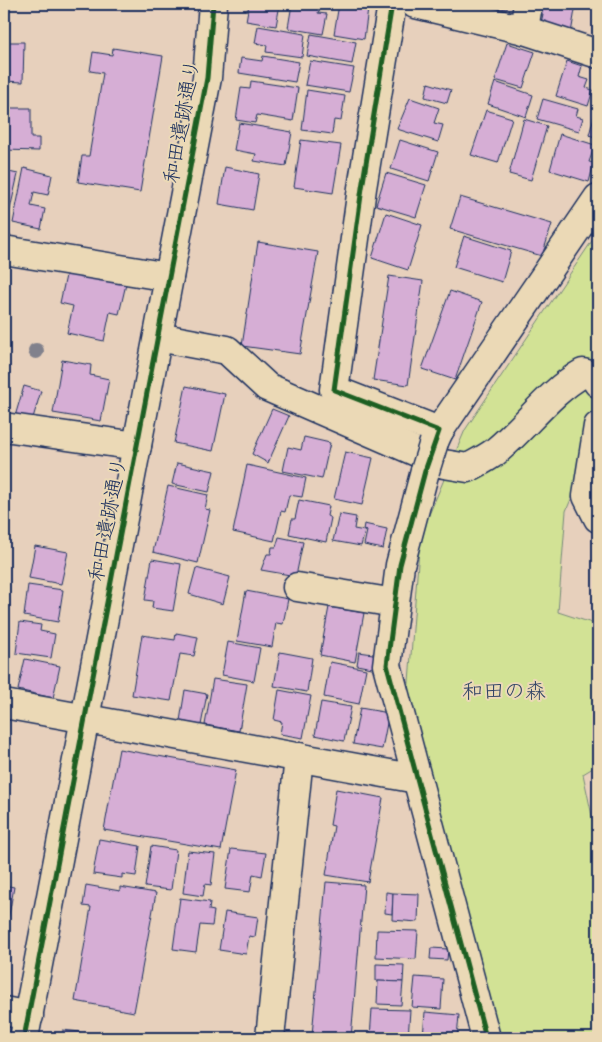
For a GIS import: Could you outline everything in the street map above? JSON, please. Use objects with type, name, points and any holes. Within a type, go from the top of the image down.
[{"type":"street","name":"和田遺跡通り","points":[[19,1022],[86,718],[207,78],[213,4]]},
{"type":"street","points":[[392,4],[362,188],[334,390],[436,437]]},
{"type":"street","points":[[415,4],[526,17],[598,54]]},
{"type":"street","points":[[486,1038],[387,665],[400,565],[436,437],[598,198]]},
{"type":"street","points":[[4,250],[169,277]]},
{"type":"street","points":[[158,337],[228,350],[267,387],[444,464],[468,468],[495,452],[572,379],[583,373],[594,376],[598,383]]},
{"type":"street","points":[[598,426],[587,496],[598,518]]},
{"type":"street","points":[[4,427],[137,446]]},
{"type":"street","points":[[297,586],[395,603]]},
{"type":"street","points":[[4,704],[417,779]]},
{"type":"street","points":[[270,1038],[299,757]]},
{"type":"green space","name":"和田の森","points":[[598,232],[598,435],[566,511],[558,612],[598,625],[598,765],[583,774],[598,844],[598,1038],[498,1038],[408,695],[420,536],[465,430]]},
{"type":"building","points":[[249,4],[280,4],[276,26],[246,21]]},
{"type":"building","points":[[292,4],[320,4],[318,13],[327,14],[323,34],[288,28]]},
{"type":"building","points":[[339,4],[368,9],[364,39],[334,34]]},
{"type":"building","points":[[476,4],[508,4],[507,9]]},
{"type":"building","points":[[539,4],[576,4],[571,33],[557,30],[558,26],[541,23],[543,14],[538,14]]},
{"type":"building","points":[[258,26],[305,34],[302,57],[266,52],[267,45],[255,43]]},
{"type":"building","points":[[311,34],[356,42],[352,64],[307,56]]},
{"type":"building","points":[[4,42],[24,42],[23,82],[4,81]]},
{"type":"building","points":[[507,43],[535,52],[523,88],[495,80]]},
{"type":"building","points":[[113,48],[163,56],[140,192],[78,182],[82,156],[89,156],[103,73],[90,71],[93,52],[112,55]]},
{"type":"building","points":[[263,56],[299,62],[295,82],[239,73],[241,58],[262,61]]},
{"type":"building","points":[[310,61],[354,68],[349,92],[305,85]]},
{"type":"building","points":[[567,61],[582,66],[579,77],[589,80],[586,88],[593,90],[588,106],[556,96]]},
{"type":"building","points":[[251,81],[298,88],[293,121],[257,115],[255,123],[236,120],[241,88],[250,89]]},
{"type":"building","points":[[495,82],[533,95],[526,117],[488,104]]},
{"type":"building","points":[[428,83],[451,90],[447,103],[425,97]]},
{"type":"building","points":[[307,90],[345,96],[341,121],[334,120],[332,134],[302,130]]},
{"type":"building","points":[[410,98],[439,108],[434,123],[443,125],[438,142],[397,129]]},
{"type":"building","points":[[543,99],[578,109],[576,116],[583,118],[579,131],[537,119]]},
{"type":"building","points":[[598,102],[598,138],[589,135]]},
{"type":"building","points":[[4,108],[31,108],[31,138],[39,138],[39,151],[4,150]]},
{"type":"building","points":[[486,110],[512,118],[498,163],[471,155]]},
{"type":"building","points":[[524,119],[547,126],[531,180],[509,174]]},
{"type":"building","points":[[239,123],[292,132],[286,166],[254,161],[256,154],[234,150]]},
{"type":"building","points":[[560,134],[595,145],[589,162],[594,163],[589,182],[550,170]]},
{"type":"building","points":[[301,140],[341,145],[333,193],[294,187]]},
{"type":"building","points":[[400,140],[438,152],[429,181],[391,169]]},
{"type":"building","points":[[225,167],[259,174],[253,210],[219,204]]},
{"type":"building","points":[[24,168],[52,175],[48,195],[34,192],[31,206],[45,209],[41,229],[13,223]]},
{"type":"building","points":[[4,171],[18,174],[6,227],[4,226]]},
{"type":"building","points":[[386,173],[426,185],[416,217],[376,205]]},
{"type":"building","points":[[460,197],[552,224],[542,256],[450,229]]},
{"type":"building","points":[[386,213],[422,225],[408,270],[372,258]]},
{"type":"building","points":[[464,236],[511,251],[502,282],[454,267]]},
{"type":"building","points":[[258,242],[318,252],[300,354],[242,346]]},
{"type":"building","points":[[67,271],[126,284],[119,314],[110,312],[104,341],[67,333],[73,306],[60,303]]},
{"type":"building","points":[[389,276],[423,281],[408,385],[373,380]]},
{"type":"building","points":[[450,291],[482,302],[455,380],[422,369]]},
{"type":"building","points":[[62,360],[91,365],[90,375],[109,379],[101,421],[53,413]]},
{"type":"building","points":[[24,386],[41,391],[30,428],[13,423]]},
{"type":"building","points":[[186,386],[225,394],[213,451],[174,443]]},
{"type":"building","points":[[272,409],[289,416],[268,463],[252,454]]},
{"type":"building","points":[[304,437],[330,443],[322,479],[283,471],[288,447],[301,450]]},
{"type":"building","points":[[345,452],[373,458],[362,505],[334,499]]},
{"type":"building","points":[[177,463],[214,471],[209,492],[172,484]]},
{"type":"building","points":[[247,465],[306,478],[302,497],[289,495],[285,512],[281,511],[274,541],[233,532]]},
{"type":"building","points":[[168,486],[208,495],[205,509],[210,510],[198,563],[153,552]]},
{"type":"building","points":[[299,500],[329,506],[327,516],[331,518],[326,542],[289,534],[292,519],[295,519]]},
{"type":"building","points":[[339,514],[356,517],[354,529],[365,531],[361,546],[333,541]]},
{"type":"building","points":[[364,524],[387,529],[383,549],[364,545],[367,531],[363,530]]},
{"type":"building","points":[[279,537],[303,542],[296,576],[261,570],[267,554],[271,554],[272,547],[276,547]]},
{"type":"building","points":[[35,546],[68,552],[61,584],[29,578]]},
{"type":"building","points":[[152,559],[181,564],[173,611],[152,608],[153,601],[145,600]]},
{"type":"building","points":[[196,568],[230,577],[223,604],[189,594]]},
{"type":"building","points":[[28,585],[63,590],[58,622],[24,616]]},
{"type":"building","points":[[246,591],[288,599],[283,624],[276,623],[272,647],[237,641]]},
{"type":"building","points":[[329,607],[364,613],[355,662],[320,655]]},
{"type":"building","points":[[20,622],[41,625],[40,631],[55,634],[51,658],[16,653]]},
{"type":"building","points":[[176,633],[198,637],[194,656],[180,654],[171,701],[132,695],[142,635],[175,640]]},
{"type":"building","points":[[228,642],[260,648],[254,681],[222,675]]},
{"type":"building","points":[[280,652],[312,658],[307,692],[274,686]]},
{"type":"building","points":[[359,652],[373,654],[377,669],[357,665]]},
{"type":"building","points":[[25,659],[60,666],[53,698],[18,690]]},
{"type":"building","points":[[330,662],[366,669],[359,704],[324,697]]},
{"type":"building","points":[[213,679],[247,684],[239,731],[205,725]]},
{"type":"building","points":[[185,690],[207,694],[201,725],[180,721]]},
{"type":"building","points":[[279,690],[311,696],[303,738],[280,734],[282,722],[274,720]]},
{"type":"building","points":[[321,702],[351,707],[344,741],[315,735]]},
{"type":"building","points":[[360,708],[389,713],[382,749],[353,744]]},
{"type":"building","points":[[119,749],[236,770],[221,850],[104,830]]},
{"type":"building","points":[[336,789],[383,798],[368,882],[326,875],[334,826],[330,825]]},
{"type":"building","points":[[99,839],[140,846],[136,876],[122,874],[122,878],[93,874]]},
{"type":"building","points":[[151,846],[176,850],[171,890],[145,887]]},
{"type":"building","points":[[231,849],[266,853],[262,876],[253,874],[250,892],[225,889]]},
{"type":"building","points":[[188,851],[215,854],[211,885],[205,884],[203,896],[183,893]]},
{"type":"building","points":[[326,882],[364,885],[351,1038],[312,1035]]},
{"type":"building","points":[[4,885],[14,887],[7,926],[4,925]]},
{"type":"building","points":[[86,885],[120,891],[120,887],[156,893],[134,1012],[75,1001],[91,907],[83,906]]},
{"type":"building","points":[[386,892],[393,893],[392,914],[385,913]]},
{"type":"building","points":[[393,893],[419,894],[418,922],[392,920]]},
{"type":"building","points":[[180,898],[210,902],[209,910],[214,911],[212,926],[200,925],[196,952],[173,949]]},
{"type":"building","points":[[225,912],[258,917],[255,937],[249,936],[246,954],[219,950]]},
{"type":"building","points":[[377,930],[418,931],[416,959],[376,957]]},
{"type":"building","points":[[431,948],[448,949],[447,960],[430,959]]},
{"type":"building","points":[[376,964],[404,965],[403,982],[376,981]]},
{"type":"building","points":[[415,977],[443,979],[441,1009],[412,1007]]},
{"type":"building","points":[[378,981],[403,982],[401,1005],[377,1004]]},
{"type":"building","points":[[372,1009],[410,1010],[408,1038],[370,1038]]},
{"type":"building","points":[[425,1012],[459,1015],[457,1038],[423,1038]]},
{"type":"building","points":[[63,1030],[80,1032],[79,1038],[62,1038]]},
{"type":"building","points":[[99,1032],[117,1035],[116,1038],[99,1038]]},
{"type":"cycle path","points":[[24,1038],[207,78],[213,4]]},
{"type":"cycle path","points":[[392,4],[362,188],[334,390],[439,431],[425,471],[400,565],[387,665],[486,1038]]}]
